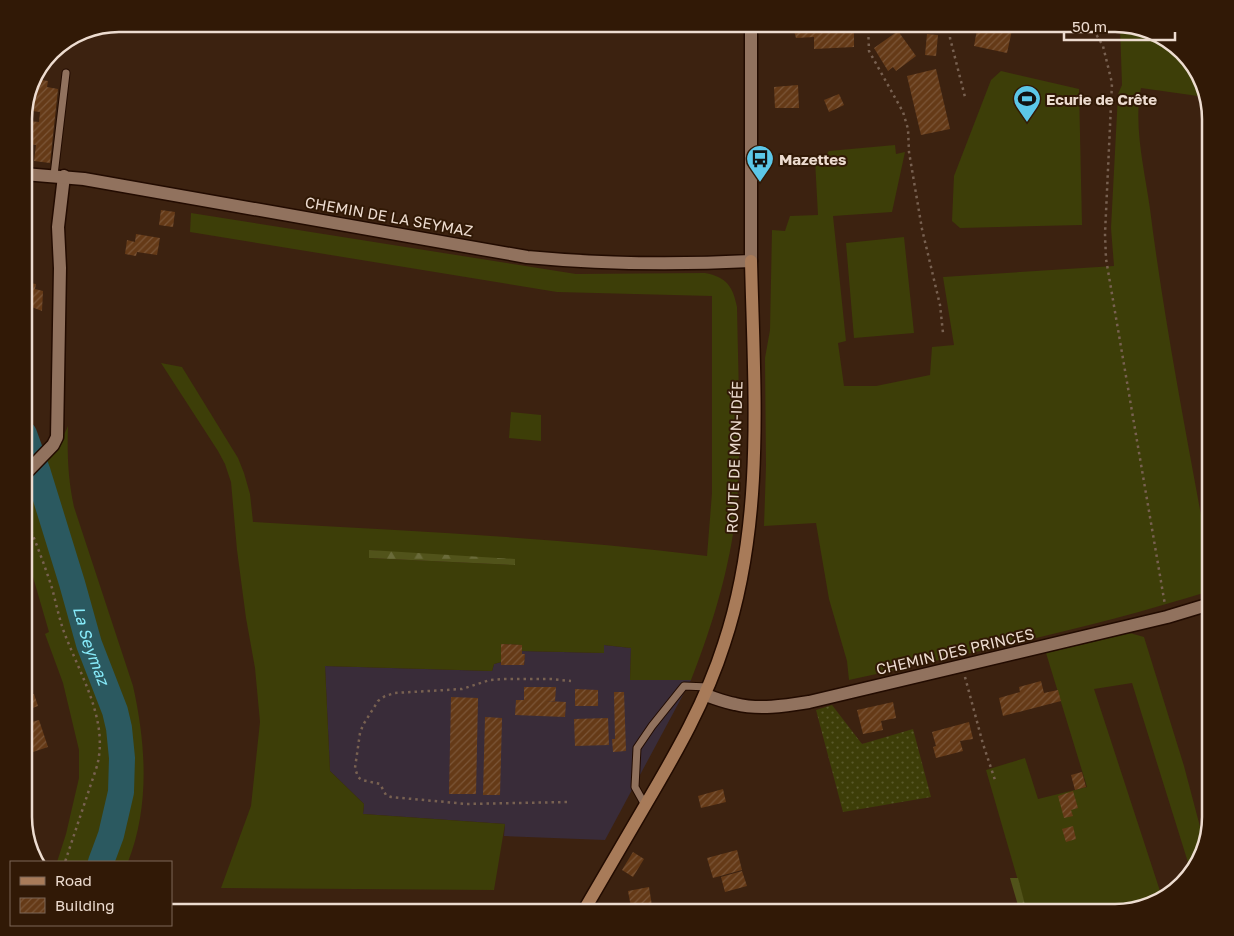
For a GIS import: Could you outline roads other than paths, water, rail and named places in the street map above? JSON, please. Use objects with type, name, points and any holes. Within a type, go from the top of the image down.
[{"type":"main road","name":"ROUTE DE MON-IDÉE","points":[[589,904],[689,728],[725,644],[736,604],[747,545],[752,503],[755,434],[751,261]]},
{"type":"street","name":"ROUTE DE MON-IDÉE","points":[[751,32],[751,261]]},
{"type":"street","name":"CHEMIN DE LA SEYMAZ","points":[[33,175],[59,176],[527,257],[636,263],[751,261]]},
{"type":"street","points":[[33,466],[53,445],[57,437],[60,268],[58,227],[59,176]]},
{"type":"street","name":"CHEMIN DES PRINCES","points":[[706,691],[736,704],[778,706],[809,702],[1168,617],[1202,606]]},
{"type":"lane","points":[[59,176],[66,73]]},
{"type":"lane","points":[[645,806],[634,787],[637,748],[684,686],[706,691]]},
{"type":"waterway","name":"La Seymaz","points":[[33,459],[89,644],[115,711],[119,728],[122,758],[121,792],[111,835],[101,861]]},
{"type":"place","name":"Ecurie de Crête","points":[[1027,123]]},
{"type":"place","name":"Mazettes","points":[[760,183]]}]
